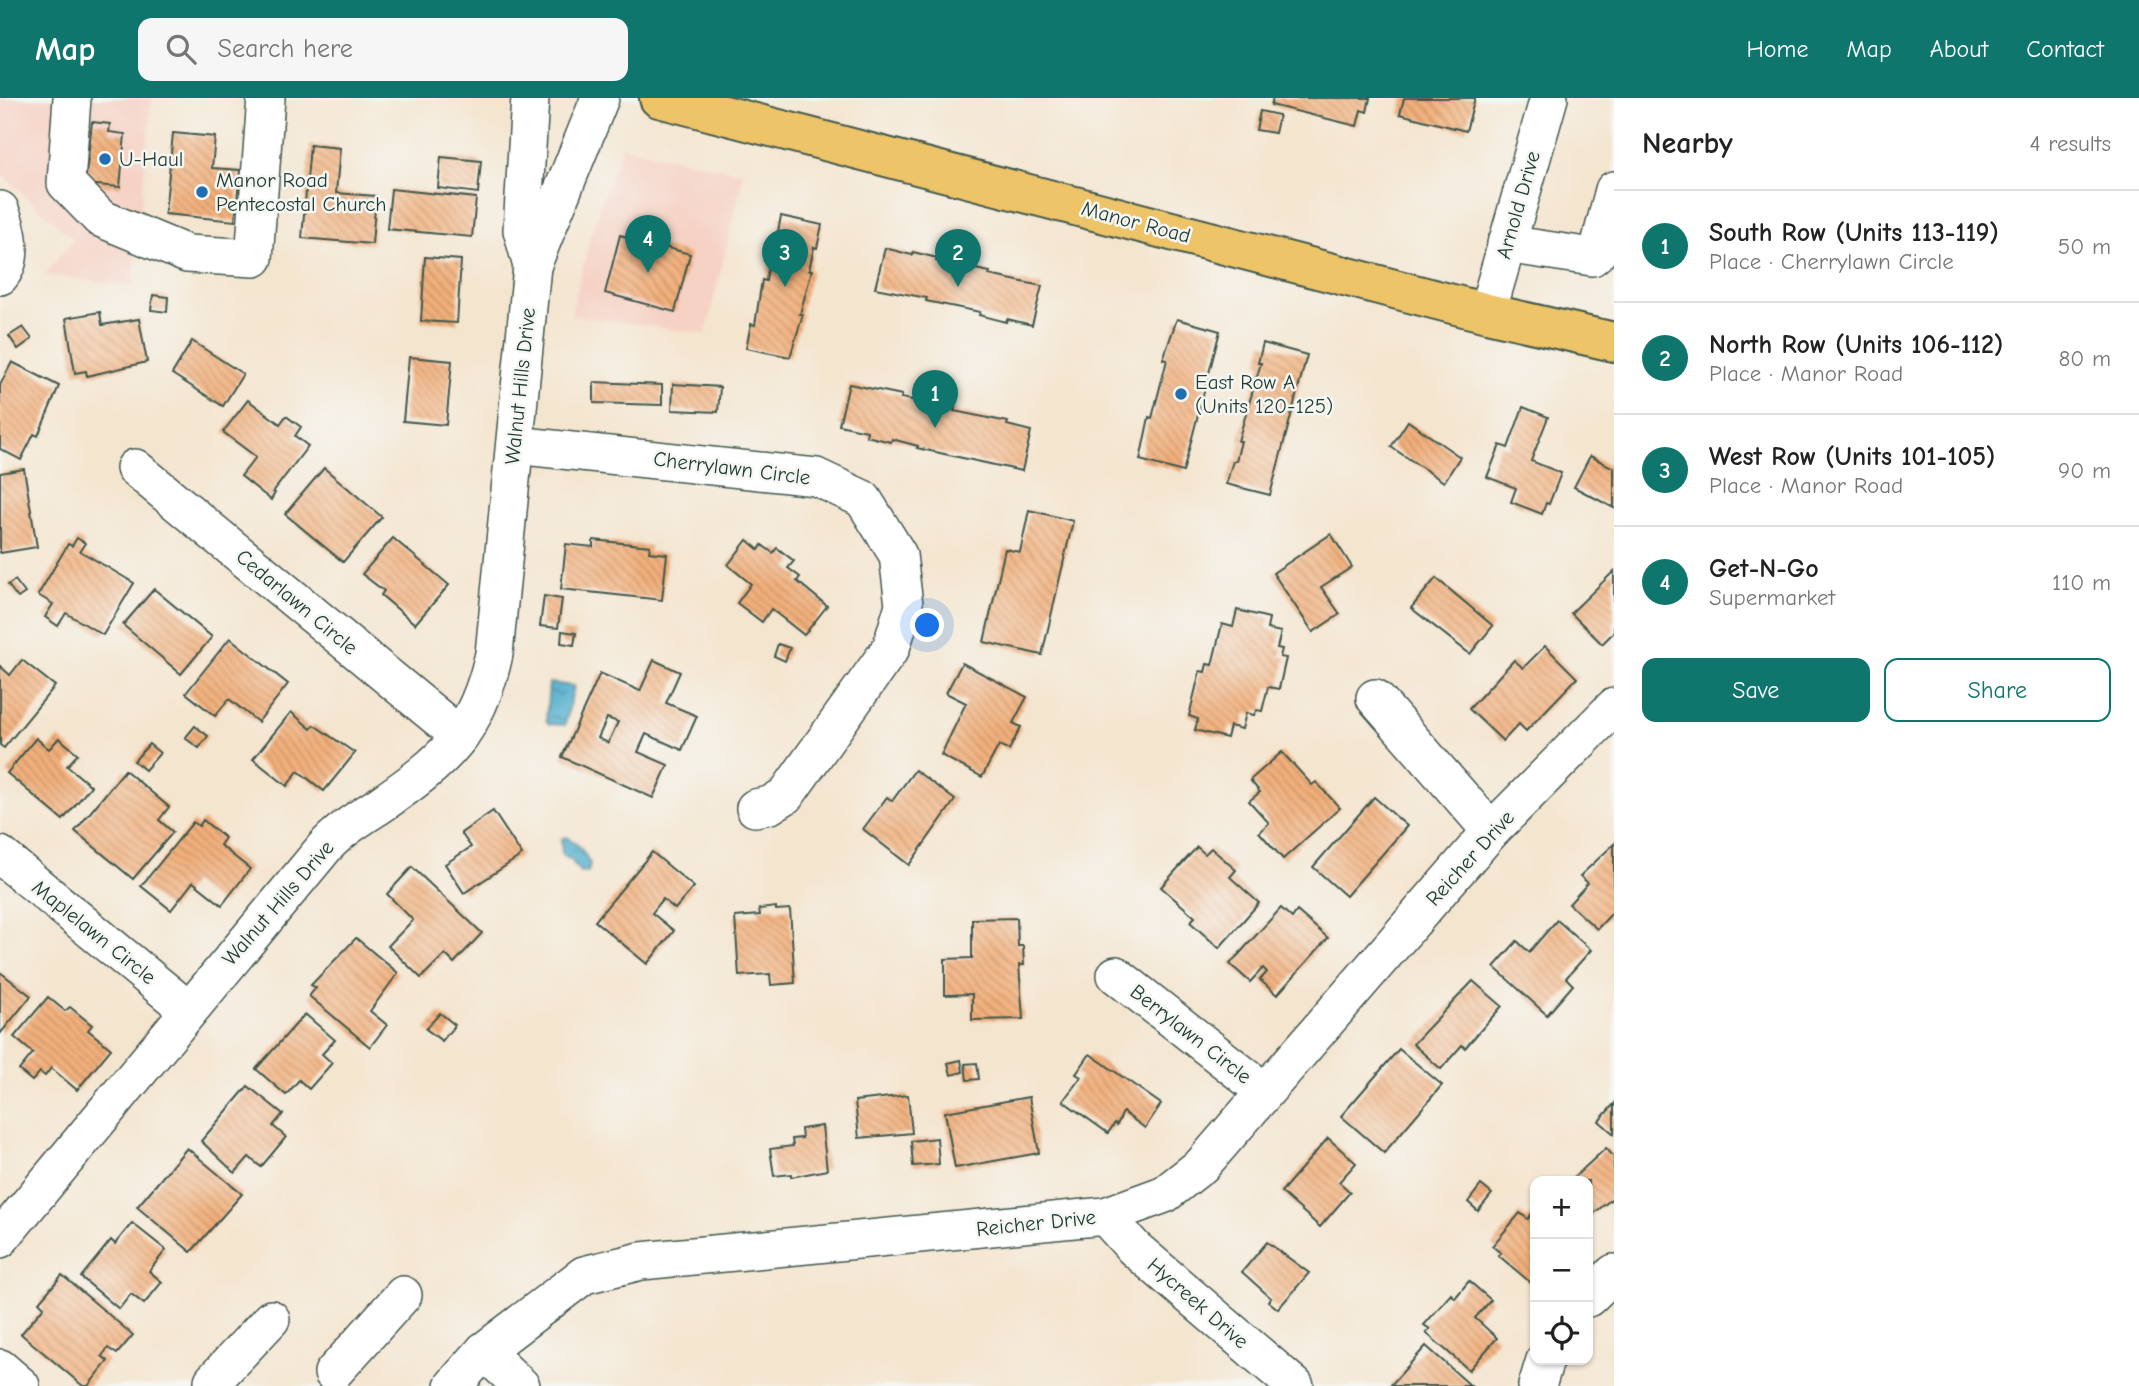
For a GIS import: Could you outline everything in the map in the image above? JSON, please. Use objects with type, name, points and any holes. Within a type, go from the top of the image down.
[{"type":"main road","name":"Manor Road","points":[[659,98],[1487,313],[1614,342]]},
{"type":"street","points":[[72,98],[66,183],[100,218],[187,254],[254,258],[266,98]]},
{"type":"street","name":"Walnut Hills Drive","points":[[530,98],[522,230],[532,266]]},
{"type":"street","name":"Walnut Hills Drive","points":[[0,1239],[187,1009],[337,834],[420,777],[460,736],[477,712],[494,654],[532,266],[600,98]]},
{"type":"street","name":"Arnold Drive","points":[[1487,313],[1549,98]]},
{"type":"street","points":[[1506,244],[1583,257],[1594,256],[1598,252],[1614,190]]},
{"type":"street","points":[[0,210],[9,232],[5,270],[0,276]]},
{"type":"street","name":"Cherrylawn Circle","points":[[514,444],[816,477],[863,499],[898,555],[904,605],[891,648],[786,794],[770,804],[755,808]]},
{"type":"street","name":"Cedarlawn Circle","points":[[135,468],[460,736]]},
{"type":"street","points":[[1375,698],[1491,831]]},
{"type":"street","name":"Reicher Drive","points":[[453,1386],[484,1351],[584,1275],[641,1261],[1105,1216],[1165,1194],[1193,1172],[1265,1092],[1491,831],[1614,707]]},
{"type":"street","name":"Maplelawn Circle","points":[[0,855],[187,1009]]},
{"type":"street","name":"Berrylawn Circle","points":[[1116,975],[1265,1092]]},
{"type":"street","name":"Hycreek Drive","points":[[1105,1216],[1134,1248],[1295,1386]]},
{"type":"street","points":[[1593,1293],[1614,1273]]},
{"type":"street","points":[[333,1373],[403,1295]]},
{"type":"street","points":[[213,1381],[271,1319]]},
{"type":"street","points":[[484,1351],[521,1386]]},
{"type":"street","points":[[1537,1386],[1543,1365]]},
{"type":"street","points":[[0,1368],[21,1386]]},
{"type":"shaded area","points":[[0,98],[152,98],[133,287],[45,275],[73,239],[0,173]]},
{"type":"shaded area","points":[[622,147],[744,173],[706,334],[571,315],[593,226]]},
{"type":"water","points":[[549,683],[574,686],[565,725],[549,724],[546,720]]},
{"type":"water","points":[[565,837],[583,851],[590,864],[588,872],[580,872],[571,860],[562,855],[561,839]]},
{"type":"building","points":[[1273,98],[1370,98],[1367,112],[1361,110],[1357,126],[1271,105]]},
{"type":"building","points":[[1404,98],[1475,98],[1466,131],[1400,114]]},
{"type":"building","points":[[1260,111],[1279,115],[1275,133],[1256,130]]},
{"type":"building","name":"U-Haul","points":[[92,122],[110,124],[109,132],[125,134],[120,187],[85,184]]},
{"type":"building","name":"Manor Road Pentecostal Church","points":[[173,133],[215,137],[212,168],[240,170],[235,221],[165,214]]},
{"type":"building","points":[[310,145],[340,148],[336,193],[376,196],[372,244],[302,238]]},
{"type":"building","points":[[441,157],[481,161],[478,193],[438,188]]},
{"type":"building","points":[[391,189],[476,198],[472,237],[387,229]]},
{"type":"building","points":[[781,216],[822,225],[817,248],[814,247],[809,270],[812,270],[800,314],[803,314],[790,357],[746,348],[751,324],[755,325],[762,280],[766,281],[773,236],[777,237]]},
{"type":"building","points":[[620,235],[690,254],[675,312],[605,293]]},
{"type":"building","points":[[885,248],[912,255],[913,252],[937,258],[936,261],[990,272],[989,275],[1042,286],[1032,325],[1007,319],[1006,322],[979,315],[980,312],[926,301],[927,298],[875,288]]},
{"type":"building","points":[[425,257],[461,260],[457,323],[421,321]]},
{"type":"building","points":[[153,295],[168,297],[167,312],[151,310]]},
{"type":"building","points":[[100,312],[102,325],[139,319],[147,362],[87,376],[86,371],[75,373],[66,318]]},
{"type":"building","name":"East Row A (Units 120-125)","points":[[1177,319],[1220,331],[1183,472],[1140,460],[1149,417],[1152,418],[1167,360],[1163,359]]},
{"type":"building","points":[[23,327],[32,339],[18,349],[9,336]]},
{"type":"building","points":[[192,341],[243,374],[223,406],[172,374]]},
{"type":"building","points":[[1263,343],[1307,355],[1270,495],[1226,484],[1233,461],[1236,461],[1241,441],[1238,441],[1261,363],[1258,363]]},
{"type":"building","points":[[409,357],[452,361],[446,425],[403,421]]},
{"type":"building","points":[[12,362],[59,386],[38,436],[34,434],[21,460],[0,449],[0,385]]},
{"type":"building","points":[[594,382],[662,385],[662,405],[594,403]]},
{"type":"building","points":[[673,384],[720,387],[718,412],[672,410]]},
{"type":"building","points":[[849,384],[902,395],[901,398],[955,408],[954,411],[1008,422],[1007,425],[1031,431],[1022,471],[917,448],[918,446],[892,439],[891,442],[866,436],[867,431],[839,425]]},
{"type":"building","points":[[248,400],[280,424],[286,416],[301,427],[295,436],[308,446],[273,492],[275,493],[271,500],[241,476],[256,457],[223,432]]},
{"type":"building","points":[[1523,407],[1548,417],[1531,461],[1561,473],[1549,504],[1546,503],[1542,514],[1511,502],[1516,488],[1487,477],[1500,445],[1508,448]]},
{"type":"building","points":[[1408,421],[1460,457],[1444,482],[1391,447]]},
{"type":"building","points":[[1590,456],[1614,468],[1614,508],[1574,487]]},
{"type":"building","points":[[324,468],[382,517],[343,562],[285,514]]},
{"type":"building","points":[[24,469],[37,547],[0,553],[0,473]]},
{"type":"building","points":[[1029,510],[1073,521],[1042,655],[984,642],[1005,549],[1020,552]]},
{"type":"building","points":[[1331,534],[1352,567],[1321,587],[1340,614],[1313,632],[1273,573]]},
{"type":"building","points":[[77,538],[85,543],[80,551],[134,583],[103,635],[66,613],[58,626],[45,617],[53,604],[38,595],[68,544],[72,546]]},
{"type":"building","points":[[393,538],[449,585],[415,624],[381,595],[384,591],[362,574]]},
{"type":"building","points":[[593,540],[650,546],[649,552],[667,554],[662,600],[561,589],[566,544],[593,547]]},
{"type":"building","points":[[747,540],[759,550],[762,545],[773,553],[777,548],[794,561],[788,568],[800,577],[797,581],[827,606],[804,635],[771,609],[762,622],[737,603],[751,584],[728,565]]},
{"type":"building","points":[[1614,571],[1614,632],[1602,644],[1571,613]]},
{"type":"building","points":[[1436,578],[1493,626],[1470,654],[1411,608]]},
{"type":"building","points":[[15,580],[25,593],[18,598],[8,585]]},
{"type":"building","points":[[154,589],[212,637],[181,674],[123,625]]},
{"type":"building","points":[[544,596],[562,599],[558,628],[540,626]]},
{"type":"building","points":[[1237,610],[1269,618],[1267,629],[1281,632],[1277,648],[1282,649],[1280,657],[1286,658],[1279,689],[1268,687],[1262,711],[1257,710],[1254,715],[1246,713],[1242,729],[1230,726],[1227,738],[1195,730],[1198,719],[1189,716],[1200,671],[1205,672],[1207,664],[1212,665],[1222,624],[1233,627]]},
{"type":"building","points":[[562,631],[576,633],[574,645],[561,643]]},
{"type":"building","points":[[230,638],[288,684],[258,722],[229,699],[215,716],[186,693]]},
{"type":"building","points":[[778,644],[790,648],[785,661],[774,656]]},
{"type":"building","points":[[1545,646],[1577,678],[1526,731],[1519,724],[1503,741],[1469,709],[1514,660],[1523,668]]},
{"type":"building","points":[[22,660],[55,686],[4,748],[0,745],[0,666],[10,675]]},
{"type":"building","points":[[654,660],[680,672],[666,703],[697,716],[682,750],[646,734],[638,752],[668,765],[653,798],[562,757],[600,673],[640,691]],"holes":[[[607,718],[618,722],[608,743],[598,738]]]},
{"type":"building","points":[[962,663],[1027,697],[1013,723],[1021,727],[1009,750],[999,745],[982,777],[941,755],[966,703],[946,693]]},
{"type":"building","points":[[291,712],[311,729],[314,725],[355,753],[324,791],[298,771],[287,786],[253,759]]},
{"type":"building","points":[[195,726],[208,736],[199,748],[185,738]]},
{"type":"building","points":[[36,738],[49,749],[59,738],[78,754],[67,766],[91,786],[63,820],[7,773]]},
{"type":"building","points":[[149,744],[160,753],[145,770],[134,761]]},
{"type":"building","points":[[1282,752],[1312,785],[1316,782],[1340,808],[1283,859],[1259,832],[1269,823],[1249,801],[1260,792],[1250,780]]},
{"type":"building","points":[[125,770],[169,807],[159,820],[173,832],[133,879],[75,831]]},
{"type":"building","points":[[915,770],[955,800],[909,865],[863,829],[887,797],[892,801]]},
{"type":"building","points":[[1374,797],[1407,826],[1346,896],[1313,867]]},
{"type":"building","points":[[493,811],[522,855],[464,893],[445,864],[471,847],[461,833]]},
{"type":"building","points":[[203,820],[225,838],[220,845],[250,869],[222,905],[193,882],[171,910],[141,886],[193,822],[199,826]]},
{"type":"building","points":[[1614,844],[1614,915],[1612,913],[1597,929],[1569,904],[1588,883],[1580,876]]},
{"type":"building","points":[[1197,847],[1205,854],[1211,848],[1236,870],[1230,877],[1259,903],[1219,948],[1190,922],[1195,917],[1161,887]]},
{"type":"building","points":[[652,852],[694,887],[675,909],[663,899],[652,913],[674,931],[647,964],[595,921]]},
{"type":"building","points":[[412,867],[482,933],[454,963],[445,954],[421,978],[388,946],[413,920],[387,894]]},
{"type":"building","points":[[776,907],[776,910],[790,909],[795,983],[771,985],[770,974],[739,976],[735,917],[760,915],[759,909]]},
{"type":"building","points":[[1281,908],[1292,918],[1297,911],[1328,938],[1277,995],[1260,980],[1267,972],[1263,968],[1250,982],[1230,964]]},
{"type":"building","points":[[1017,918],[1018,946],[1023,946],[1024,965],[1019,965],[1023,1019],[972,1020],[972,994],[945,995],[945,959],[972,958],[972,919]]},
{"type":"building","points":[[1557,920],[1591,950],[1566,978],[1573,985],[1547,1015],[1494,967],[1517,941],[1529,952]]},
{"type":"building","points":[[356,938],[398,973],[370,1011],[387,1025],[370,1047],[309,996],[316,988],[311,985]]},
{"type":"building","points":[[0,972],[31,996],[0,1034]]},
{"type":"building","points":[[1473,981],[1502,1006],[1465,1048],[1462,1045],[1441,1069],[1413,1044]]},
{"type":"building","points":[[48,997],[65,1011],[70,1007],[92,1025],[88,1030],[111,1049],[77,1090],[51,1068],[45,1076],[40,1072],[32,1081],[19,1070],[33,1053],[14,1037]]},
{"type":"building","points":[[440,1013],[455,1025],[442,1041],[426,1029]]},
{"type":"building","points":[[305,1014],[335,1040],[322,1054],[332,1063],[309,1089],[299,1080],[286,1095],[256,1069]]},
{"type":"building","points":[[1399,1049],[1442,1085],[1384,1153],[1341,1116]]},
{"type":"building","points":[[1090,1054],[1161,1104],[1145,1128],[1123,1112],[1117,1125],[1115,1123],[1108,1133],[1063,1101],[1081,1077],[1076,1074]]},
{"type":"building","points":[[961,1060],[963,1072],[951,1075],[948,1063]]},
{"type":"building","points":[[977,1063],[979,1079],[967,1080],[965,1064]]},
{"type":"building","points":[[248,1086],[283,1114],[273,1126],[286,1137],[261,1167],[249,1157],[235,1173],[201,1141]]},
{"type":"building","points":[[908,1095],[912,1133],[859,1138],[855,1101]]},
{"type":"building","points":[[1029,1097],[1039,1153],[955,1168],[945,1112]]},
{"type":"building","points":[[1614,1104],[1614,1134],[1599,1121]]},
{"type":"building","points":[[822,1126],[827,1170],[791,1177],[791,1174],[774,1176],[770,1149],[793,1146],[792,1139],[802,1138],[801,1129]]},
{"type":"building","points":[[937,1138],[939,1164],[913,1166],[911,1141]]},
{"type":"building","points":[[1328,1138],[1356,1163],[1339,1182],[1350,1192],[1320,1227],[1281,1192]]},
{"type":"building","points":[[187,1148],[242,1194],[191,1252],[137,1207]]},
{"type":"building","points":[[1606,1148],[1614,1157],[1614,1197],[1593,1214],[1593,1176],[1575,1176]]},
{"type":"building","points":[[1481,1185],[1492,1194],[1478,1211],[1468,1202]]},
{"type":"building","points":[[1520,1213],[1528,1219],[1530,1216],[1530,1282],[1498,1255],[1501,1253],[1492,1246]]},
{"type":"building","points":[[132,1223],[166,1250],[149,1271],[162,1282],[144,1304],[131,1294],[119,1309],[81,1277],[111,1240],[115,1244]]},
{"type":"building","points":[[1267,1242],[1309,1273],[1278,1309],[1268,1301],[1271,1298],[1242,1272]]},
{"type":"building","points":[[62,1275],[133,1335],[117,1354],[108,1348],[102,1356],[108,1361],[88,1386],[83,1386],[21,1334],[44,1307],[39,1302]]},
{"type":"building","points":[[1469,1281],[1491,1300],[1475,1318],[1497,1338],[1469,1370],[1426,1333],[1430,1329],[1424,1325],[1451,1294],[1455,1298]]},
{"type":"building","points":[[1426,1346],[1471,1386],[1390,1386]]},
{"type":"place","name":"U-Haul","points":[[105,159]]},
{"type":"place","name":"Manor Road Pentecostal Church","points":[[202,192]]},
{"type":"place","name":"Get-N-Go","points":[[648,273]]},
{"type":"place","name":"West Row (Units 101-105)","points":[[785,287]]},
{"type":"place","name":"North Row (Units 106-112)","points":[[958,287]]},
{"type":"place","name":"East Row A (Units 120-125)","points":[[1181,394]]},
{"type":"place","name":"South Row (Units 113-119)","points":[[935,428]]}]
